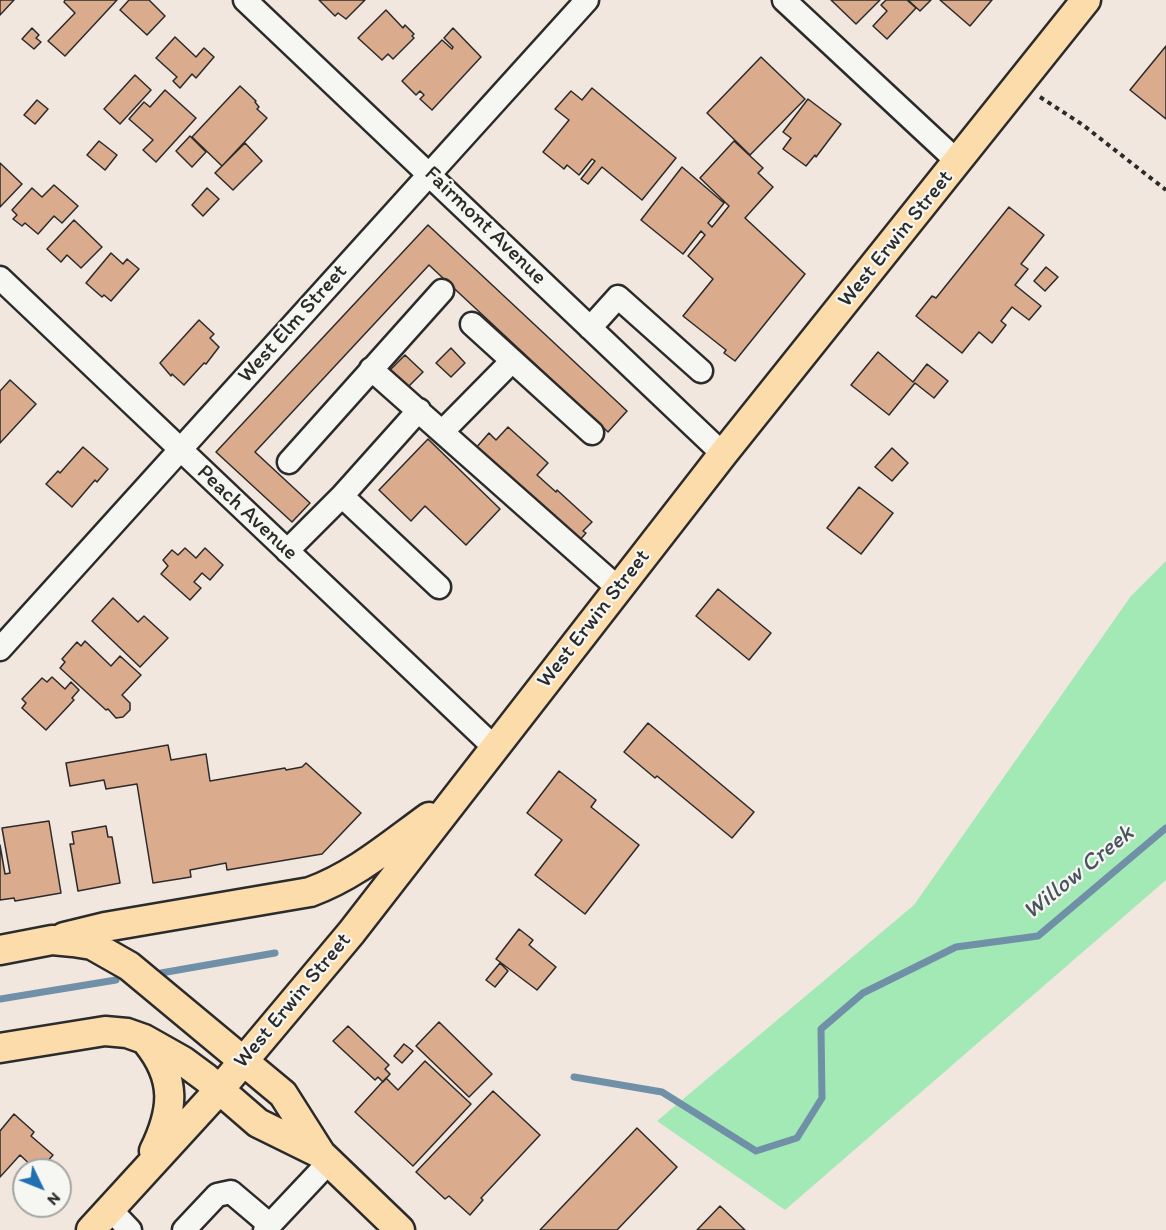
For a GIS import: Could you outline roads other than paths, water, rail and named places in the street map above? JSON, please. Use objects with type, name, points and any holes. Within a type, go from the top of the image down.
[{"type":"main road","name":"West Erwin Street","points":[[100,1220],[243,1063],[351,933],[723,454],[1086,0]]},
{"type":"main road","points":[[0,950],[105,927],[310,892],[336,883],[455,798]]},
{"type":"main road","points":[[52,940],[92,945],[111,954],[149,982],[243,1063],[283,1094],[325,1158],[400,1230]]},
{"type":"main road","points":[[0,1048],[105,1031],[127,1033],[144,1039],[183,1061],[220,1089],[258,1123],[325,1158]]},
{"type":"main road","points":[[144,1039],[164,1066],[170,1096],[164,1130],[144,1172]]},
{"type":"street","name":"Fairmont Avenue","points":[[245,0],[723,454]]},
{"type":"street","name":"West Elm Street","points":[[0,649],[587,0]]},
{"type":"street","points":[[784,0],[958,162]]},
{"type":"street","name":"Peach Avenue","points":[[0,278],[494,747]]},
{"type":"street","points":[[289,462],[442,291]]},
{"type":"street","points":[[590,327],[618,297],[701,371]]},
{"type":"street","points":[[472,324],[592,433]]},
{"type":"street","points":[[443,431],[512,361]]},
{"type":"street","points":[[371,369],[618,588]]},
{"type":"street","points":[[287,551],[342,496],[418,410]]},
{"type":"street","points":[[342,496],[439,587]]},
{"type":"street","points":[[184,1230],[218,1195],[231,1192],[268,1227],[325,1158]]},
{"type":"street","points":[[100,1220],[130,1230]]},
{"type":"waterway","name":"Willow Creek","points":[[574,1077],[662,1092],[756,1151],[797,1138],[822,1098],[821,1029],[863,993],[956,947],[1038,936],[1166,828]]},
{"type":"waterway","name":"Willow Creek","points":[[161,973],[275,953]]},
{"type":"waterway","name":"Willow Creek","points":[[0,999],[116,980]]}]
